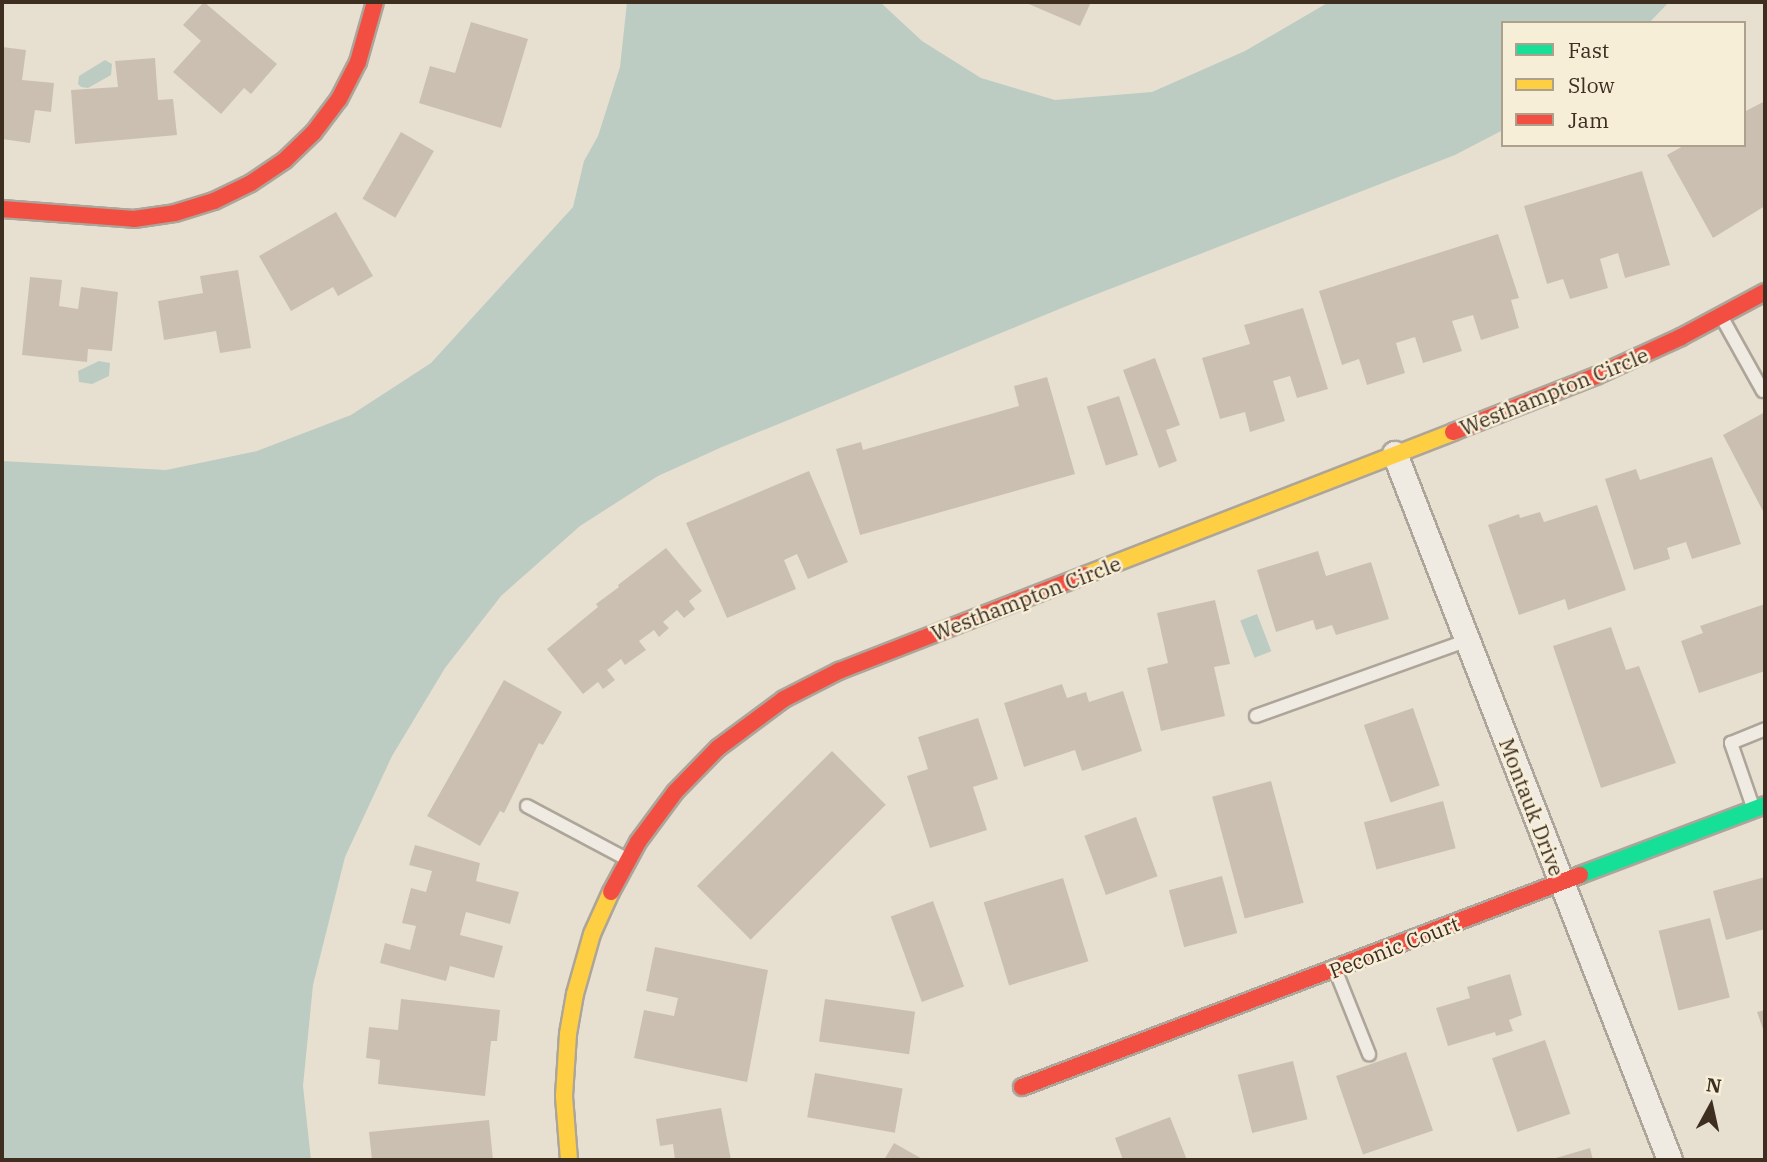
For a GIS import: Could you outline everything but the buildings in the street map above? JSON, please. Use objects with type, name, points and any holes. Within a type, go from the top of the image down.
[{"type":"street","points":[[2,209],[134,219],[188,209],[251,184],[285,160],[314,132],[339,99],[358,62],[375,2]]},
{"type":"street","name":"Westhampton Circle","points":[[569,1160],[564,1096],[571,1014],[592,934],[628,860],[675,792],[718,748],[795,694],[839,671],[1596,376],[1765,292]]},
{"type":"street","name":"Montauk Drive","points":[[1395,454],[1670,1160]]},
{"type":"street","name":"Peconic Court","points":[[1022,1087],[1759,807]]},
{"type":"lane","points":[[1721,316],[1763,391]]},
{"type":"lane","points":[[1256,716],[1468,640]]},
{"type":"lane","points":[[1759,807],[1731,743],[1765,729]]},
{"type":"lane","points":[[527,806],[628,860]]},
{"type":"lane","points":[[1335,969],[1369,1055]]},
{"type":"shaded area","points":[[627,2],[880,2],[922,41],[981,78],[1055,100],[1152,92],[1245,51],[1329,2],[1669,2],[1651,21],[1501,21],[1501,131],[1455,155],[1079,301],[722,447],[658,476],[580,526],[501,596],[445,668],[392,756],[345,857],[313,985],[303,1086],[311,1160],[2,1160],[2,461],[166,470],[257,451],[351,415],[431,363],[573,207],[584,161],[598,136],[620,67]]},
{"type":"shaded area","points":[[105,60],[112,64],[111,75],[88,88],[78,84],[79,76]]},
{"type":"shaded area","points":[[99,361],[110,363],[109,376],[92,384],[79,382],[78,371]]},
{"type":"shaded area","points":[[1257,614],[1271,651],[1255,658],[1240,620]]},
{"type":"traffic: fast","points":[[1580,875],[1765,805]]},
{"type":"traffic: slow","points":[[1085,575],[1453,432]]},
{"type":"traffic: slow","points":[[569,1160],[564,1096],[568,1034],[575,994],[592,934],[611,892]]},
{"type":"traffic: jam","points":[[2,209],[134,219],[175,213],[214,201],[251,183],[285,160],[314,132],[339,99],[358,62],[375,2]]},
{"type":"traffic: jam","points":[[1453,432],[1596,376],[1681,337],[1765,292]]},
{"type":"traffic: jam","points":[[611,892],[638,842],[675,792],[718,748],[784,699],[839,671],[1085,575]]},
{"type":"traffic: jam","points":[[1022,1087],[1580,875]]}]
